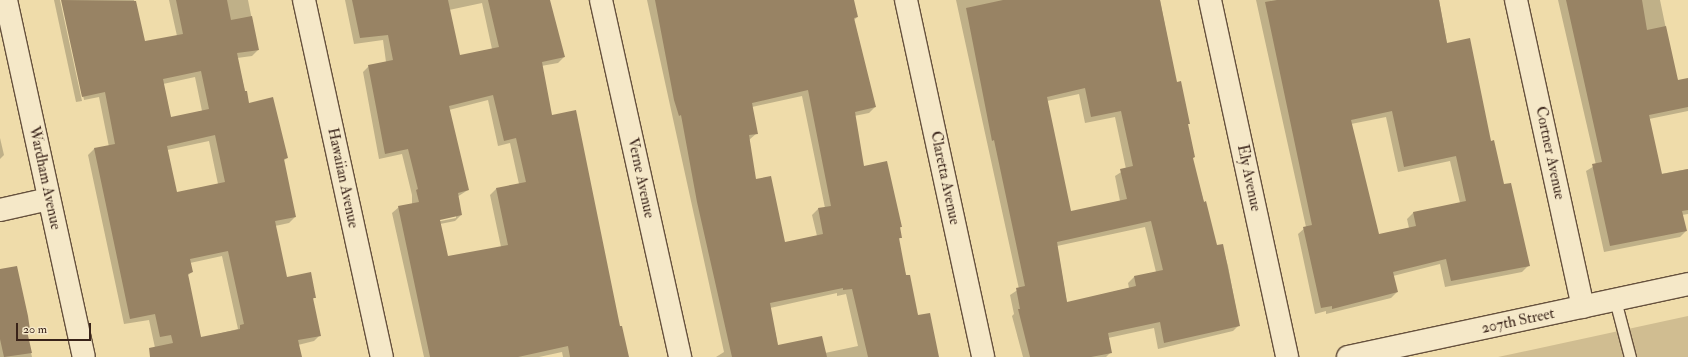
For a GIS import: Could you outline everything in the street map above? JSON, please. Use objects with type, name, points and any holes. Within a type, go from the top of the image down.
[{"type":"street","name":"Wardham Avenue","points":[[6,0],[84,357]]},
{"type":"street","name":"Hawaiian Avenue","points":[[304,0],[382,357]]},
{"type":"street","name":"Verne Avenue","points":[[602,0],[680,357]]},
{"type":"street","name":"Claretta Avenue","points":[[906,0],[983,357]]},
{"type":"street","name":"Ely Avenue","points":[[1210,0],[1288,357]]},
{"type":"street","name":"Cortner Avenue","points":[[1516,0],[1584,307]]},
{"type":"street","points":[[0,210],[49,199]]},
{"type":"street","name":"207th Street","points":[[1348,357],[1688,284]]},
{"type":"lane","points":[[1615,300],[1630,357]]},
{"type":"shaded area","points":[[1688,316],[1688,357],[1498,357]]},
{"type":"building","points":[[61,0],[136,1],[145,41],[183,34],[176,0],[227,0],[231,20],[252,16],[259,50],[237,53],[249,103],[273,97],[288,158],[284,159],[296,217],[275,221],[287,277],[311,272],[316,298],[313,298],[321,336],[298,340],[302,357],[150,357],[149,348],[173,343],[171,335],[160,337],[155,314],[130,319],[94,148],[115,144],[105,92],[82,97]],"holes":[[[201,71],[209,109],[171,117],[163,79]],[[215,135],[225,182],[177,192],[167,146]],[[228,251],[244,324],[240,325],[240,329],[201,337],[188,274],[193,272],[190,259]]]},
{"type":"building","points":[[352,0],[448,0],[460,55],[499,47],[488,0],[550,0],[565,57],[542,62],[552,115],[576,110],[620,326],[622,326],[629,357],[570,357],[568,346],[518,357],[430,357],[398,206],[419,202],[416,190],[418,189],[408,149],[385,154],[368,65],[393,60],[388,35],[360,38]],"holes":[[[493,95],[504,141],[516,138],[526,182],[496,188],[508,245],[448,256],[440,220],[462,215],[458,193],[469,190],[449,106]]]},
{"type":"building","points":[[655,0],[854,0],[858,17],[854,18],[876,107],[855,112],[864,166],[887,161],[902,227],[900,227],[902,238],[899,238],[906,275],[910,275],[918,315],[930,313],[939,357],[868,357],[852,289],[843,290],[843,288],[770,303],[778,345],[822,336],[827,357],[732,357],[697,202],[681,115],[679,116],[674,100]],"holes":[[[808,90],[831,206],[818,208],[823,234],[785,242],[771,176],[756,179],[749,135],[758,134],[752,103]]]},
{"type":"building","points":[[1003,0],[1160,0],[1177,82],[1181,81],[1190,124],[1188,124],[1195,157],[1193,158],[1217,245],[1223,244],[1240,326],[1164,343],[1160,322],[1108,333],[1112,353],[1091,357],[1030,357],[1018,309],[1020,309],[1016,288],[1025,286],[994,140],[992,141],[966,8]],"holes":[[[1085,88],[1091,117],[1121,111],[1133,166],[1120,169],[1127,199],[1071,211],[1047,97]],[[1151,221],[1163,270],[1134,276],[1136,286],[1067,302],[1057,242]]]},
{"type":"building","points":[[1277,0],[1439,0],[1447,43],[1470,38],[1491,141],[1494,140],[1504,184],[1511,183],[1530,266],[1451,281],[1446,259],[1393,272],[1398,292],[1332,309],[1332,306],[1321,308],[1303,227],[1312,225],[1265,2]],"holes":[[[1392,111],[1404,167],[1456,156],[1466,201],[1413,212],[1416,226],[1379,234],[1351,120]]]},
{"type":"building","points":[[1566,0],[1642,0],[1647,30],[1666,26],[1678,80],[1688,78],[1688,107],[1649,115],[1662,174],[1688,169],[1688,210],[1682,211],[1687,231],[1610,246],[1592,164],[1602,162]]},
{"type":"building","points":[[17,266],[28,316],[30,330],[27,331],[32,353],[4,357],[0,339],[0,269]]}]
